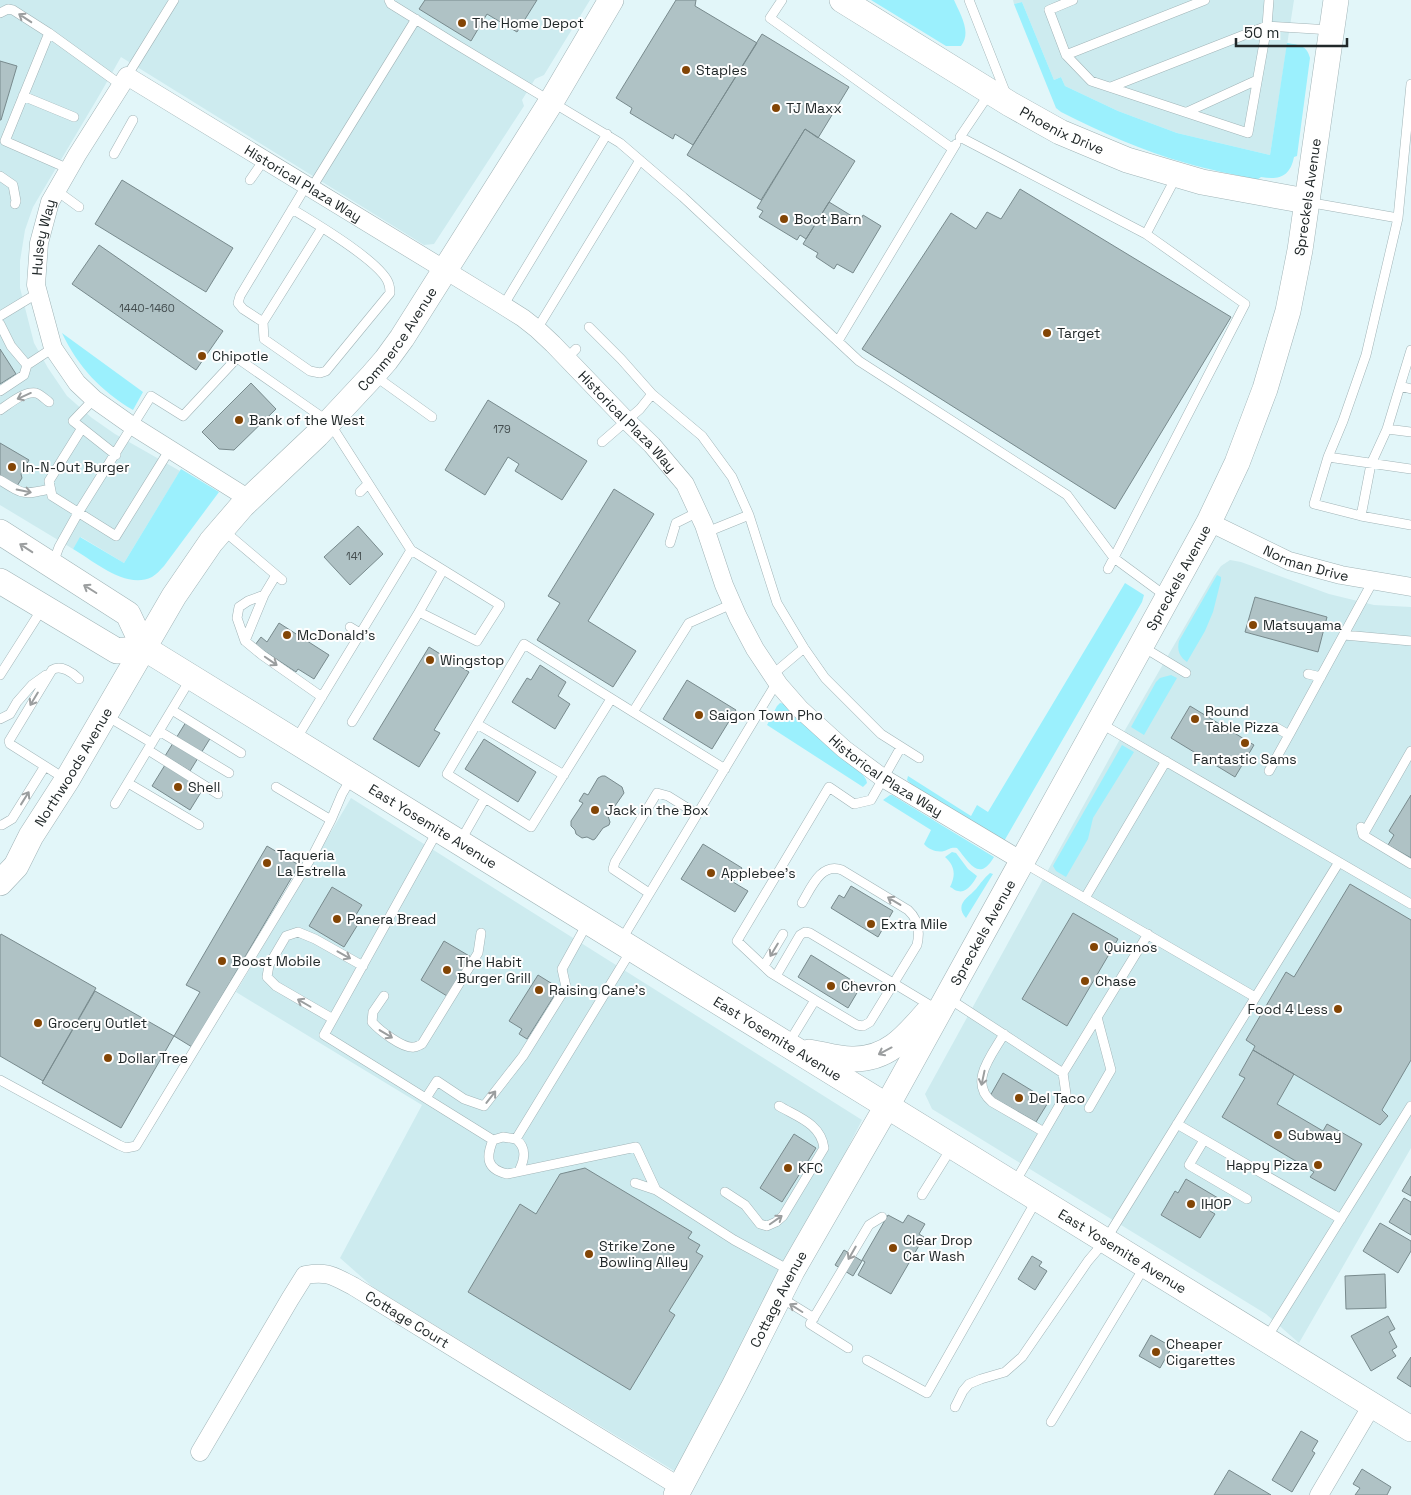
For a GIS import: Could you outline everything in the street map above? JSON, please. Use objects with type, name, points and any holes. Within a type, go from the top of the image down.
[{"type":"street","name":"Commerce Avenue","points":[[144,648],[174,596],[211,542],[249,499],[329,422],[386,360],[402,338],[551,102],[611,0]]},
{"type":"street","name":"Spreckels Avenue","points":[[887,1106],[945,995],[1022,861],[1209,522],[1237,463],[1266,389],[1288,311],[1300,250],[1336,0]]},
{"type":"street","name":"Phoenix Drive","points":[[850,2],[1000,98],[1068,136],[1127,160],[1202,182],[1306,202]]},
{"type":"street","name":"Historical Plaza Way","points":[[124,80],[264,160],[445,270],[503,306],[572,354],[626,420],[652,445],[685,484],[707,532],[732,604],[755,649],[800,709],[844,749],[883,778],[1022,861]]},
{"type":"street","name":"Hulsey Way","points":[[124,80],[50,202],[39,243],[36,284],[53,348],[77,383],[94,399],[133,426],[249,499]]},
{"type":"street","name":"Norman Drive","points":[[1209,522],[1290,561],[1341,575],[1411,587]]},
{"type":"street","points":[[0,532],[128,614],[144,648],[118,652],[0,580]]},
{"type":"street","name":"East Yosemite Avenue","points":[[144,648],[1411,1429]]},
{"type":"street","name":"Northwoods Avenue","points":[[0,883],[16,866],[31,836],[67,780],[144,648]]},
{"type":"street","points":[[791,1047],[853,1060],[873,1057],[887,1051],[907,1037],[945,995]]},
{"type":"street","name":"Cottage Avenue","points":[[678,1491],[792,1271],[887,1106]]},
{"type":"street","name":"Cottage Court","points":[[200,1452],[290,1298],[305,1276],[319,1272],[329,1274],[353,1286],[678,1491]]},
{"type":"street","points":[[1319,1495],[1372,1405]]},
{"type":"lane","points":[[0,13],[8,9],[13,10],[124,80],[174,0]]},
{"type":"lane","points":[[389,0],[391,4],[454,44],[620,143],[683,197],[859,361],[1067,495],[1114,558],[1168,597]]},
{"type":"lane","points":[[782,0],[770,18],[953,149]]},
{"type":"lane","points":[[838,341],[960,138],[1000,98],[969,0]]},
{"type":"lane","points":[[1073,0],[1049,10],[1066,55],[1091,81],[1248,132],[1267,26],[1269,0]]},
{"type":"lane","points":[[1066,55],[1205,0]]},
{"type":"lane","points":[[263,322],[243,309],[238,303],[240,296],[292,209],[309,187],[416,19]]},
{"type":"lane","points":[[1110,88],[1267,26],[1332,30]]},
{"type":"lane","points":[[48,33],[3,140],[69,169]]},
{"type":"lane","points":[[1187,112],[1257,80]]},
{"type":"lane","points":[[1411,84],[1398,218],[1366,354],[1343,421],[1328,457],[1314,504],[1361,516],[1411,525]]},
{"type":"lane","points":[[23,96],[74,117]]},
{"type":"lane","points":[[114,154],[133,120]]},
{"type":"lane","points":[[503,306],[607,134]]},
{"type":"lane","points":[[960,138],[1146,234],[1245,304],[1204,380],[1108,569]]},
{"type":"lane","points":[[250,180],[264,160]]},
{"type":"lane","points":[[537,329],[640,160]]},
{"type":"lane","points":[[1146,234],[1177,175]]},
{"type":"lane","points":[[0,176],[13,185],[16,201],[14,204]]},
{"type":"lane","points":[[57,191],[79,206]]},
{"type":"lane","points":[[1306,202],[1398,218]]},
{"type":"lane","points":[[292,209],[345,242],[381,274],[389,284],[390,293],[326,371],[320,373],[310,371],[264,340],[263,322],[322,228]]},
{"type":"lane","points":[[0,316],[38,293]]},
{"type":"lane","points":[[0,324],[11,346],[27,365]]},
{"type":"lane","points":[[590,327],[652,394],[702,436],[732,477],[749,515],[777,603],[804,648],[825,678],[881,734],[919,758]]},
{"type":"lane","points":[[0,391],[24,375],[27,365],[53,348]]},
{"type":"lane","points":[[1361,516],[1371,464],[1387,429],[1411,350]]},
{"type":"lane","points":[[52,565],[59,547],[78,512],[116,455],[151,396],[183,416],[237,358],[329,422],[411,550],[500,605],[477,642],[420,612]]},
{"type":"lane","points":[[372,375],[432,417]]},
{"type":"lane","points":[[1400,386],[1411,389]]},
{"type":"lane","points":[[0,410],[34,392],[49,402]]},
{"type":"lane","points":[[602,442],[640,409],[652,394]]},
{"type":"lane","points":[[94,399],[73,421],[116,455]]},
{"type":"lane","points":[[82,428],[49,481],[52,496],[116,536],[170,449]]},
{"type":"lane","points":[[1387,429],[1411,432]]},
{"type":"lane","points":[[1328,457],[1411,470]]},
{"type":"lane","points":[[0,480],[18,491],[29,494],[50,489]]},
{"type":"lane","points":[[360,492],[368,484]]},
{"type":"lane","points":[[670,543],[676,523],[698,512]]},
{"type":"lane","points":[[707,532],[749,515]]},
{"type":"lane","points":[[223,529],[279,578],[264,595],[245,641]]},
{"type":"lane","points":[[295,741],[411,550]]},
{"type":"lane","points":[[352,722],[420,612],[443,570]]},
{"type":"lane","points":[[1269,771],[1373,580]]},
{"type":"lane","points":[[264,595],[248,601],[239,608],[237,618],[245,641],[322,697]]},
{"type":"lane","points":[[633,712],[689,623],[732,604]]},
{"type":"lane","points":[[0,675],[44,606]]},
{"type":"lane","points":[[350,627],[360,633]]},
{"type":"lane","points":[[1344,635],[1411,641]]},
{"type":"lane","points":[[612,699],[531,827],[447,774],[524,644],[725,769]]},
{"type":"lane","points":[[1140,646],[1186,673]]},
{"type":"lane","points":[[516,1139],[626,946],[650,893],[725,769],[775,678],[804,648]]},
{"type":"lane","points":[[0,719],[10,714],[17,702],[32,685],[55,668],[61,668],[79,679]]},
{"type":"lane","points":[[50,672],[9,741],[10,744],[67,780]]},
{"type":"lane","points":[[1308,674],[1321,677]]},
{"type":"lane","points":[[115,804],[191,678]]},
{"type":"lane","points":[[172,710],[242,753]]},
{"type":"lane","points":[[105,715],[218,794]]},
{"type":"lane","points":[[1098,722],[1411,904]]},
{"type":"lane","points":[[477,724],[564,775]]},
{"type":"lane","points":[[1275,727],[1289,735]]},
{"type":"lane","points":[[159,731],[229,773]]},
{"type":"lane","points":[[802,903],[821,874],[825,870],[836,867],[913,914],[919,937],[917,945],[870,1022],[864,1026],[857,1025],[776,976],[737,941],[829,787],[854,804],[871,800],[902,747]]},
{"type":"lane","points":[[1411,751],[1362,831],[1411,864]]},
{"type":"lane","points":[[1085,898],[1166,761]]},
{"type":"lane","points":[[0,825],[2,826],[12,819],[45,766]]},
{"type":"lane","points":[[0,1080],[118,1145],[126,1148],[136,1146],[314,853],[352,777]]},
{"type":"lane","points":[[128,783],[199,826]]},
{"type":"lane","points":[[276,787],[331,820]]},
{"type":"lane","points":[[650,893],[613,869],[615,862],[657,793],[668,796],[697,814]]},
{"type":"lane","points":[[485,798],[449,836],[362,966],[324,1035],[493,1140],[503,1137],[516,1139],[522,1143],[524,1150],[523,1163],[519,1171]]},
{"type":"lane","points":[[1022,861],[1255,997]]},
{"type":"lane","points":[[955,1407],[963,1391],[970,1384],[1005,1372],[1022,1357],[1088,1261],[1106,1241],[1339,862]]},
{"type":"lane","points":[[426,1098],[437,1081],[464,1099],[484,1106],[523,1056],[566,987],[562,969],[588,922]]},
{"type":"lane","points":[[333,1019],[276,986],[267,977],[269,965],[286,936],[298,932],[315,939],[362,966]]},
{"type":"lane","points":[[776,976],[800,935],[805,932],[810,933],[892,984],[945,995],[1063,1073]]},
{"type":"lane","points":[[384,996],[373,1012],[372,1022],[378,1030],[407,1047],[416,1047],[422,1044],[478,953],[481,933]]},
{"type":"lane","points":[[764,966],[783,934]]},
{"type":"lane","points":[[1014,1184],[1066,1094],[1063,1073],[1148,934]]},
{"type":"lane","points":[[791,1047],[815,1000]]},
{"type":"lane","points":[[1089,1108],[1111,1070],[1097,1018]]},
{"type":"lane","points":[[1004,1034],[981,1077],[982,1091],[992,1102],[1044,1132]]},
{"type":"lane","points":[[725,1192],[745,1205],[760,1224],[767,1226],[776,1222],[788,1208],[824,1148],[819,1132],[814,1126],[779,1106]]},
{"type":"lane","points":[[1266,1340],[1411,1106]]},
{"type":"lane","points":[[1177,1124],[1341,1219]]},
{"type":"lane","points":[[493,1140],[488,1155],[490,1166],[497,1172],[506,1174],[636,1147],[656,1190]]},
{"type":"lane","points":[[1204,1140],[1189,1165],[1247,1199]]},
{"type":"lane","points":[[922,1195],[952,1146]]},
{"type":"lane","points":[[594,1156],[603,1164]]},
{"type":"lane","points":[[636,1183],[656,1190],[734,1240],[792,1271]]},
{"type":"lane","points":[[867,1360],[927,1393],[1037,1198]]},
{"type":"lane","points":[[848,1348],[810,1324],[868,1225],[882,1217]]},
{"type":"lane","points":[[1051,1422],[1146,1265]]},
{"type":"lane","points":[[779,1297],[814,1318]]},
{"type":"shaded area","points":[[0,0],[590,0],[544,75],[535,79],[522,100],[524,106],[434,244],[424,245],[121,57],[33,207],[25,230],[20,261],[20,288],[34,343],[67,396],[92,418],[115,434],[180,471],[124,563],[81,537],[73,549],[0,505]]},
{"type":"shaded area","points":[[871,0],[954,0],[964,23],[964,41],[961,46],[946,46]]},
{"type":"shaded area","points":[[1013,0],[1294,0],[1270,155],[1177,133],[1118,111],[1065,86],[1061,77],[1054,80],[1022,2],[1014,4]]},
{"type":"shaded area","points":[[1022,2],[1054,80],[1061,77],[1065,86],[1118,111],[1177,133],[1270,155],[1287,43],[1302,46],[1307,50],[1310,58],[1297,156],[1294,157],[1290,169],[1283,176],[1273,178],[1261,177],[1257,180],[1203,168],[1138,147],[1061,112],[1056,108],[1014,4]]},
{"type":"shaded area","points":[[62,333],[143,392],[133,410],[111,395],[92,377],[75,357]]},
{"type":"shaded area","points":[[181,469],[219,492],[164,566],[154,576],[142,580],[121,577],[100,567],[73,549],[80,537],[124,563]]},
{"type":"shaded area","points":[[1230,560],[1241,562],[1329,594],[1374,605],[1411,607],[1411,1148],[1299,1343],[1266,1314],[932,1109],[925,1094],[1125,730],[1214,576],[1221,566]]},
{"type":"shaded area","points":[[1217,575],[1221,577],[1221,580],[1213,612],[1205,631],[1187,662],[1179,653],[1179,641]]},
{"type":"shaded area","points":[[1125,583],[1144,595],[1142,602],[1003,843],[907,780],[908,776],[971,816],[977,805],[988,812]]},
{"type":"shaded area","points":[[1171,675],[1177,678],[1144,735],[1131,727],[1156,682],[1160,678]]},
{"type":"shaded area","points":[[780,703],[785,704],[825,744],[861,773],[867,783],[863,787],[767,725]]},
{"type":"shaded area","points":[[1122,745],[1134,752],[1093,818],[1088,839],[1066,877],[1056,871],[1053,866]]},
{"type":"shaded area","points":[[890,795],[994,857],[989,865],[984,869],[974,868],[957,848],[944,851],[930,849],[924,844],[931,830],[883,800]]},
{"type":"shaded area","points":[[351,798],[862,1120],[763,1314],[676,1472],[374,1288],[340,1258],[422,1105],[236,992]]},
{"type":"shaded area","points":[[952,852],[956,853],[968,869],[977,876],[964,891],[957,891],[950,887],[954,871],[945,857]]},
{"type":"shaded area","points":[[990,873],[993,874],[966,918],[961,909],[962,905]]},
{"type":"building","name":"The Home Depot","points":[[425,0],[537,0],[517,32],[487,14],[471,41],[419,9]]},
{"type":"building","name":"Staples","points":[[676,0],[696,0],[695,6],[757,43],[693,145],[675,134],[673,139],[630,113],[632,108],[616,98]]},
{"type":"building","name":"TJ Maxx","points":[[762,34],[849,87],[818,138],[805,129],[761,200],[687,155]]},
{"type":"building","points":[[0,61],[17,66],[1,120],[0,120]]},
{"type":"building","points":[[805,129],[855,161],[806,239],[800,235],[797,240],[759,217],[763,211],[757,208]]},
{"type":"building","points":[[122,180],[233,248],[206,292],[95,224]]},
{"type":"building","name":"Target","points":[[1020,189],[1231,317],[1115,509],[862,349],[951,213],[976,229],[987,212],[1001,219]]},
{"type":"building","points":[[829,202],[860,221],[863,215],[881,226],[853,273],[837,264],[834,269],[816,257],[818,253],[803,244]]},
{"type":"building","points":[[99,245],[223,331],[196,370],[72,284]]},
{"type":"building","points":[[0,349],[16,374],[0,384]]},
{"type":"building","name":"Bank of the West","points":[[251,383],[276,409],[234,450],[219,449],[202,432]]},
{"type":"building","points":[[488,400],[587,461],[562,500],[515,471],[519,464],[508,457],[485,495],[445,470]]},
{"type":"building","name":"In-N-Out Burger","points":[[0,443],[29,460],[17,486],[0,478]]},
{"type":"building","points":[[614,489],[654,514],[588,621],[636,651],[613,687],[537,640],[560,603],[548,596]]},
{"type":"building","points":[[358,526],[383,554],[350,585],[324,557]]},
{"type":"building","points":[[1255,597],[1327,617],[1318,652],[1245,632]]},
{"type":"building","points":[[279,623],[329,655],[314,679],[298,669],[296,672],[255,645],[261,637],[267,642]]},
{"type":"building","points":[[429,647],[469,672],[434,730],[440,733],[419,767],[373,739]]},
{"type":"building","points":[[540,665],[566,682],[558,696],[570,704],[555,729],[512,702],[527,678],[531,680]]},
{"type":"building","name":"Saigon Town Pho","points":[[687,680],[736,710],[712,749],[663,719]]},
{"type":"building","points":[[1190,706],[1254,745],[1235,777],[1171,738]]},
{"type":"building","name":"Shell","points":[[186,722],[211,737],[190,771],[165,756]]},
{"type":"building","points":[[484,739],[536,772],[518,802],[465,769]]},
{"type":"building","name":"Shell","points":[[165,765],[203,789],[190,810],[152,786]]},
{"type":"building","name":"Jack in the Box","points":[[602,776],[622,787],[624,793],[608,816],[609,825],[603,828],[593,840],[587,837],[582,838],[576,834],[571,826],[571,821],[583,803],[579,801],[584,793],[588,795],[598,778]]},
{"type":"building","points":[[1411,795],[1411,858],[1388,845],[1394,835],[1389,831]]},
{"type":"building","name":"Applebee's","points":[[703,844],[742,868],[733,882],[748,891],[735,912],[681,879]]},
{"type":"building","points":[[267,846],[299,865],[192,1047],[174,1036],[200,992],[186,985]]},
{"type":"building","name":"Food 4 Less","points":[[1350,884],[1411,920],[1411,1060],[1382,1110],[1388,1116],[1380,1125],[1253,1050],[1255,1046],[1246,1040],[1286,972],[1294,977]]},
{"type":"building","name":"Extra Mile","points":[[851,886],[893,911],[878,937],[831,908],[839,895],[844,898]]},
{"type":"building","points":[[332,887],[362,905],[354,918],[360,921],[344,947],[309,926]]},
{"type":"building","points":[[1073,913],[1118,939],[1067,1026],[1022,999]]},
{"type":"building","name":"Grocery Outlet","points":[[1,934],[96,988],[43,1081],[0,1056]]},
{"type":"building","points":[[444,941],[471,957],[447,996],[421,980]]},
{"type":"building","points":[[811,955],[861,986],[848,1008],[798,977]]},
{"type":"building","points":[[538,975],[559,988],[527,1039],[519,1034],[522,1029],[509,1021]]},
{"type":"building","name":"Dollar Tree","points":[[95,991],[174,1036],[121,1128],[42,1083]]},
{"type":"building","points":[[1253,1050],[1294,1074],[1277,1104],[1323,1131],[1327,1124],[1362,1144],[1335,1191],[1310,1177],[1314,1172],[1222,1117],[1245,1078],[1239,1075]]},
{"type":"building","name":"Del Taco","points":[[1003,1073],[1049,1101],[1036,1122],[990,1096]]},
{"type":"building","name":"KFC","points":[[794,1134],[816,1148],[782,1202],[760,1188]]},
{"type":"building","points":[[585,1168],[692,1232],[688,1238],[700,1245],[696,1252],[703,1256],[669,1311],[675,1315],[630,1390],[468,1292],[520,1204],[536,1214],[560,1174]]},
{"type":"building","points":[[1411,1176],[1411,1196],[1402,1191]]},
{"type":"building","name":"IHOP","points":[[1186,1179],[1218,1198],[1210,1211],[1215,1214],[1200,1238],[1161,1215],[1175,1191],[1178,1193]]},
{"type":"building","points":[[1404,1198],[1411,1202],[1411,1235],[1389,1222]]},
{"type":"building","name":"Clear Drop Car Wash","points":[[888,1215],[903,1223],[908,1215],[925,1224],[919,1234],[924,1237],[891,1294],[858,1275],[865,1262],[862,1260]]},
{"type":"building","points":[[1380,1223],[1411,1241],[1411,1251],[1398,1273],[1363,1251]]},
{"type":"building","points":[[844,1250],[862,1261],[853,1276],[835,1265]]},
{"type":"building","points":[[1032,1256],[1042,1262],[1039,1266],[1047,1271],[1035,1290],[1018,1279]]},
{"type":"building","points":[[1385,1274],[1386,1308],[1346,1309],[1345,1276]]},
{"type":"building","points":[[1388,1316],[1395,1329],[1389,1332],[1397,1347],[1392,1350],[1396,1356],[1371,1371],[1351,1336]]},
{"type":"building","points":[[1151,1335],[1172,1347],[1160,1368],[1139,1356]]},
{"type":"building","points":[[1411,1357],[1411,1387],[1397,1378]]},
{"type":"building","points":[[1301,1431],[1318,1441],[1312,1451],[1315,1453],[1292,1492],[1272,1480]]},
{"type":"building","points":[[1362,1469],[1391,1487],[1387,1495],[1355,1495],[1360,1488],[1353,1484]]},
{"type":"building","points":[[1229,1470],[1271,1495],[1214,1495]]},
{"type":"place","name":"The Home Depot","points":[[462,23]]},
{"type":"place","name":"Staples","points":[[686,70]]},
{"type":"place","name":"TJ Maxx","points":[[776,108]]},
{"type":"place","name":"Boot Barn","points":[[784,219]]},
{"type":"place","name":"Target","points":[[1047,333]]},
{"type":"place","name":"Chipotle","points":[[202,356]]},
{"type":"place","name":"Bank of the West","points":[[239,420]]},
{"type":"place","name":"In-N-Out Burger","points":[[12,467]]},
{"type":"place","name":"Matsuyama","points":[[1253,625]]},
{"type":"place","name":"McDonald's","points":[[287,635]]},
{"type":"place","name":"Wingstop","points":[[430,660]]},
{"type":"place","name":"Saigon Town Pho","points":[[699,715]]},
{"type":"place","name":"Round Table Pizza","points":[[1195,719]]},
{"type":"place","name":"Fantastic Sams","points":[[1245,743]]},
{"type":"place","name":"Shell","points":[[178,787]]},
{"type":"place","name":"Jack in the Box","points":[[595,810]]},
{"type":"place","name":"Taqueria La Estrella","points":[[267,863]]},
{"type":"place","name":"Applebee's","points":[[711,873]]},
{"type":"place","name":"Panera Bread","points":[[337,919]]},
{"type":"place","name":"Extra Mile","points":[[871,924]]},
{"type":"place","name":"Quiznos","points":[[1094,947]]},
{"type":"place","name":"Boost Mobile","points":[[222,961]]},
{"type":"place","name":"The Habit Burger Grill","points":[[447,970]]},
{"type":"place","name":"Chase","points":[[1085,981]]},
{"type":"place","name":"Chevron","points":[[831,986]]},
{"type":"place","name":"Raising Cane's","points":[[539,990]]},
{"type":"place","name":"Food 4 Less","points":[[1338,1009]]},
{"type":"place","name":"Grocery Outlet","points":[[38,1023]]},
{"type":"place","name":"Dollar Tree","points":[[108,1058]]},
{"type":"place","name":"Del Taco","points":[[1019,1098]]},
{"type":"place","name":"Subway","points":[[1278,1135]]},
{"type":"place","name":"Happy Pizza","points":[[1318,1165]]},
{"type":"place","name":"KFC","points":[[788,1168]]},
{"type":"place","name":"IHOP","points":[[1191,1204]]},
{"type":"place","name":"Clear Drop Car Wash","points":[[893,1248]]},
{"type":"place","name":"Strike Zone Bowling Alley","points":[[589,1254]]},
{"type":"place","name":"Cheaper Cigarettes","points":[[1156,1352]]}]
